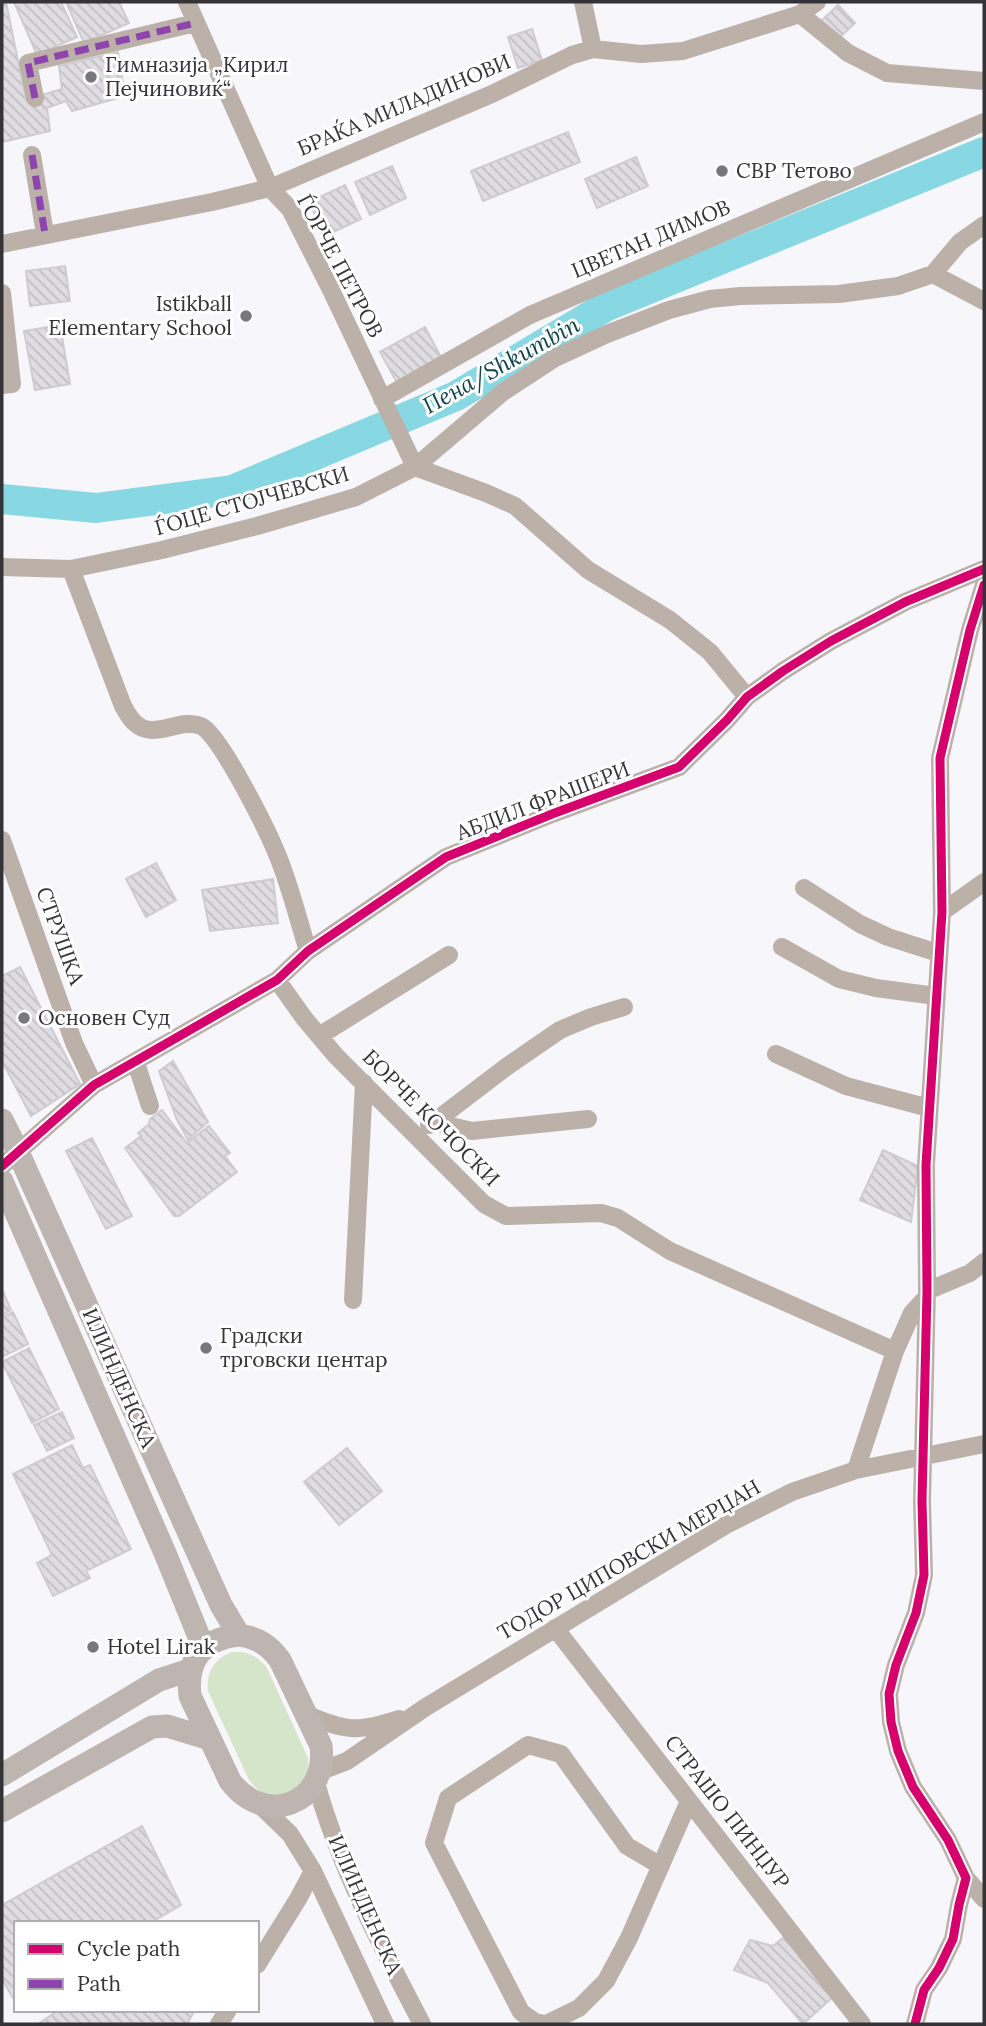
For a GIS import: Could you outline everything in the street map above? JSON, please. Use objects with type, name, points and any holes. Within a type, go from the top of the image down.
[{"type":"main road","name":"ИЛИНДЕНСКА","points":[[2,1120],[10,1159],[221,1605],[239,1635],[263,1642],[281,1660],[308,1715],[321,1746],[323,1759],[318,1777]]},
{"type":"main road","name":"ИЛИНДЕНСКА","points":[[2,1181],[165,1553],[204,1649]]},
{"type":"main road","points":[[2,1774],[159,1680],[190,1670],[193,1662],[214,1641],[239,1635]]},
{"type":"main road","name":"ИЛИНДЕНСКА","points":[[190,1670],[190,1696],[230,1781],[238,1792],[260,1805]]},
{"type":"main road","points":[[2,1811],[152,1727],[167,1726],[209,1739]]},
{"type":"main road","points":[[260,1805],[272,1807],[297,1801],[307,1793],[318,1777]]},
{"type":"street","name":"ЃОРЧЕ ПЕТРОВ","points":[[187,2],[270,188],[290,209],[411,459]]},
{"type":"street","points":[[583,2],[593,49]]},
{"type":"street","name":"БРАЌА МИЛАДИНОВИ","points":[[2,244],[270,188],[492,94],[572,54],[593,49],[641,54],[683,51],[800,14],[817,2]]},
{"type":"street","points":[[800,14],[848,53],[887,73],[984,81]]},
{"type":"street","points":[[34,98],[28,63],[195,23]]},
{"type":"street","name":"ЦВЕТАН ДИМОВ","points":[[385,406],[530,315],[984,122]]},
{"type":"street","points":[[32,155],[45,234]]},
{"type":"street","points":[[984,225],[960,242],[933,274],[984,300]]},
{"type":"street","name":"ЃОЦЕ СТОЈЧЕВСКИ","points":[[2,567],[71,569],[162,550],[356,497],[555,358],[669,310],[710,299],[740,296],[839,295],[898,286],[933,274]]},
{"type":"street","points":[[2,293],[12,384],[2,385]]},
{"type":"street","points":[[411,459],[514,506],[587,570],[670,620],[710,652],[747,697]]},
{"type":"street","points":[[71,569],[122,706],[135,725],[155,731],[184,723],[203,726],[233,766],[277,854],[308,951]]},
{"type":"street","name":"АБДИЛ ФРАШЕРИ","points":[[10,1159],[94,1085],[277,980],[308,951],[446,857],[679,767],[747,697],[831,641],[905,602],[984,569]]},
{"type":"street","points":[[984,585],[970,630],[940,758],[942,912],[926,1165],[925,1455],[922,1502],[924,1575],[916,1613],[896,1665],[889,1694],[891,1722],[898,1751],[913,1787],[948,1840],[966,1878],[984,1899]]},
{"type":"street","name":"СТРУШКА","points":[[2,840],[74,1043],[94,1085]]},
{"type":"street","points":[[942,912],[984,882]]},
{"type":"street","points":[[804,888],[860,924],[888,937],[938,953]]},
{"type":"street","points":[[782,947],[839,979],[876,988],[936,996]]},
{"type":"street","points":[[319,1036],[449,955]]},
{"type":"street","name":"БОРЧЕ КОЧОСКИ","points":[[277,980],[319,1036],[484,1204],[506,1216],[601,1213],[618,1218],[670,1251],[895,1351]]},
{"type":"street","points":[[414,1133],[434,1122],[560,1030],[624,1007]]},
{"type":"street","points":[[776,1054],[845,1086],[929,1108]]},
{"type":"street","points":[[136,1063],[150,1106]]},
{"type":"street","points":[[353,1300],[364,1083]]},
{"type":"street","points":[[434,1122],[472,1131],[589,1119]]},
{"type":"street","points":[[856,1469],[895,1351],[912,1313],[926,1294],[970,1273],[984,1262]]},
{"type":"street","name":"ТОДОР ЦИПОВСКИ МЕРЏАН","points":[[318,1777],[348,1761],[416,1714],[555,1628],[726,1525],[792,1492],[856,1469],[984,1444]]},
{"type":"street","name":"СТРАШО ПИНЏУР","points":[[555,1628],[862,2024]]},
{"type":"street","points":[[308,1715],[331,1725],[355,1730],[379,1726],[416,1714]]},
{"type":"street","points":[[661,1866],[627,1846],[561,1754],[528,1745],[449,1798],[435,1843],[521,2011],[535,2022],[545,2024],[579,2008],[606,1981],[629,1938],[661,1866],[689,1801]]},
{"type":"street","name":"ИЛИНДЕНСКА","points":[[318,1777],[326,1820],[369,1919],[422,2024]]},
{"type":"street","name":"ИЛИНДЕНСКА","points":[[260,1805],[290,1834],[313,1871],[385,2024]]},
{"type":"street","points":[[259,1962],[313,1871]]},
{"type":"street","points":[[915,2024],[924,1990],[939,1968],[953,1939],[958,1905],[966,1878]]},
{"type":"street","points":[[373,2001],[403,1988]]},
{"type":"green space","points":[[232,1652],[252,1655],[267,1668],[308,1758],[306,1777],[300,1785],[284,1796],[260,1792],[249,1780],[208,1691],[208,1678],[212,1667],[220,1658]]},
{"type":"building","name":"Гимназија „Кирил Пејчиновиќ“","points":[[2,2],[6,2],[26,100],[62,89],[59,66],[118,52],[125,96],[72,111],[66,101],[47,108],[50,131],[2,142]]},
{"type":"building","points":[[14,2],[61,2],[77,37],[37,55]]},
{"type":"building","points":[[66,2],[119,2],[129,23],[84,43]]},
{"type":"building","points":[[838,5],[855,23],[836,41],[819,23]]},
{"type":"building","points":[[532,29],[542,60],[518,68],[508,37]]},
{"type":"building","points":[[568,132],[580,162],[483,201],[471,171]]},
{"type":"building","points":[[636,157],[648,186],[597,208],[585,179]]},
{"type":"building","points":[[392,166],[406,198],[370,215],[355,182]]},
{"type":"building","points":[[345,185],[361,219],[325,236],[309,202]]},
{"type":"building","points":[[65,266],[70,301],[30,306],[26,271]]},
{"type":"building","points":[[60,325],[70,384],[35,390],[24,331]]},
{"type":"building","points":[[425,327],[442,359],[397,383],[380,352]]},
{"type":"building","points":[[156,863],[176,900],[146,917],[126,879]]},
{"type":"building","points":[[273,879],[278,923],[210,931],[202,890]]},
{"type":"building","name":"Основен Суд","points":[[20,967],[80,1084],[31,1116],[2,1061],[2,976]]},
{"type":"building","points":[[173,1061],[208,1122],[188,1140],[177,1120],[159,1071]]},
{"type":"building","points":[[162,1110],[187,1143],[209,1126],[230,1153],[225,1156],[237,1172],[179,1216],[174,1216],[125,1148],[141,1136],[138,1133]]},
{"type":"building","points":[[92,1138],[132,1216],[106,1229],[66,1151]]},
{"type":"building","points":[[883,1150],[918,1166],[911,1222],[860,1200]]},
{"type":"building","points":[[2,1289],[11,1310],[2,1315]]},
{"type":"building","points":[[13,1312],[28,1344],[2,1357],[2,1318]]},
{"type":"building","points":[[29,1348],[59,1409],[32,1423],[2,1362]]},
{"type":"building","points":[[62,1412],[74,1438],[47,1451],[34,1425]]},
{"type":"building","points":[[72,1445],[83,1468],[90,1465],[131,1549],[86,1571],[90,1578],[53,1596],[37,1563],[52,1555],[13,1474]]},
{"type":"building","points":[[347,1448],[382,1491],[339,1525],[304,1482]]},
{"type":"building","points":[[142,1826],[181,1905],[153,1921],[14,1921],[14,2000],[2,1979],[2,1905]]},
{"type":"building","points":[[784,1937],[833,1997],[803,2024],[768,1983],[734,1970],[750,1940],[773,1946]]},
{"type":"building","points":[[56,2012],[194,2012],[187,2024],[38,2024]]},
{"type":"waterway","name":"Пена/Shkumbin","points":[[2,499],[96,508],[232,490],[456,396],[607,306],[984,152]]},
{"type":"marked path","points":[[35,98],[28,63],[195,23]]},
{"type":"marked path","points":[[32,155],[45,234]]},
{"type":"cycle path","points":[[2,1166],[94,1085],[277,980],[308,951],[446,857],[679,767],[747,697],[783,671],[831,641],[905,602],[984,569]]},
{"type":"cycle path","points":[[915,2024],[924,1990],[939,1968],[953,1939],[966,1878],[948,1840],[913,1787],[898,1751],[891,1722],[889,1694],[896,1665],[916,1613],[924,1575],[922,1501],[927,1291],[926,1165],[942,912],[940,758],[970,630],[984,585]]},
{"type":"place","name":"Гимназија „Кирил Пејчиновиќ“","points":[[91,77]]},
{"type":"place","name":"СВР Тетово","points":[[722,171]]},
{"type":"place","name":"Istikball Elementary School","points":[[246,316]]},
{"type":"place","name":"Основен Суд","points":[[24,1018]]},
{"type":"place","name":"Градски трговски центар","points":[[206,1348]]},
{"type":"place","name":"Hotel Lirak","points":[[93,1647]]}]
